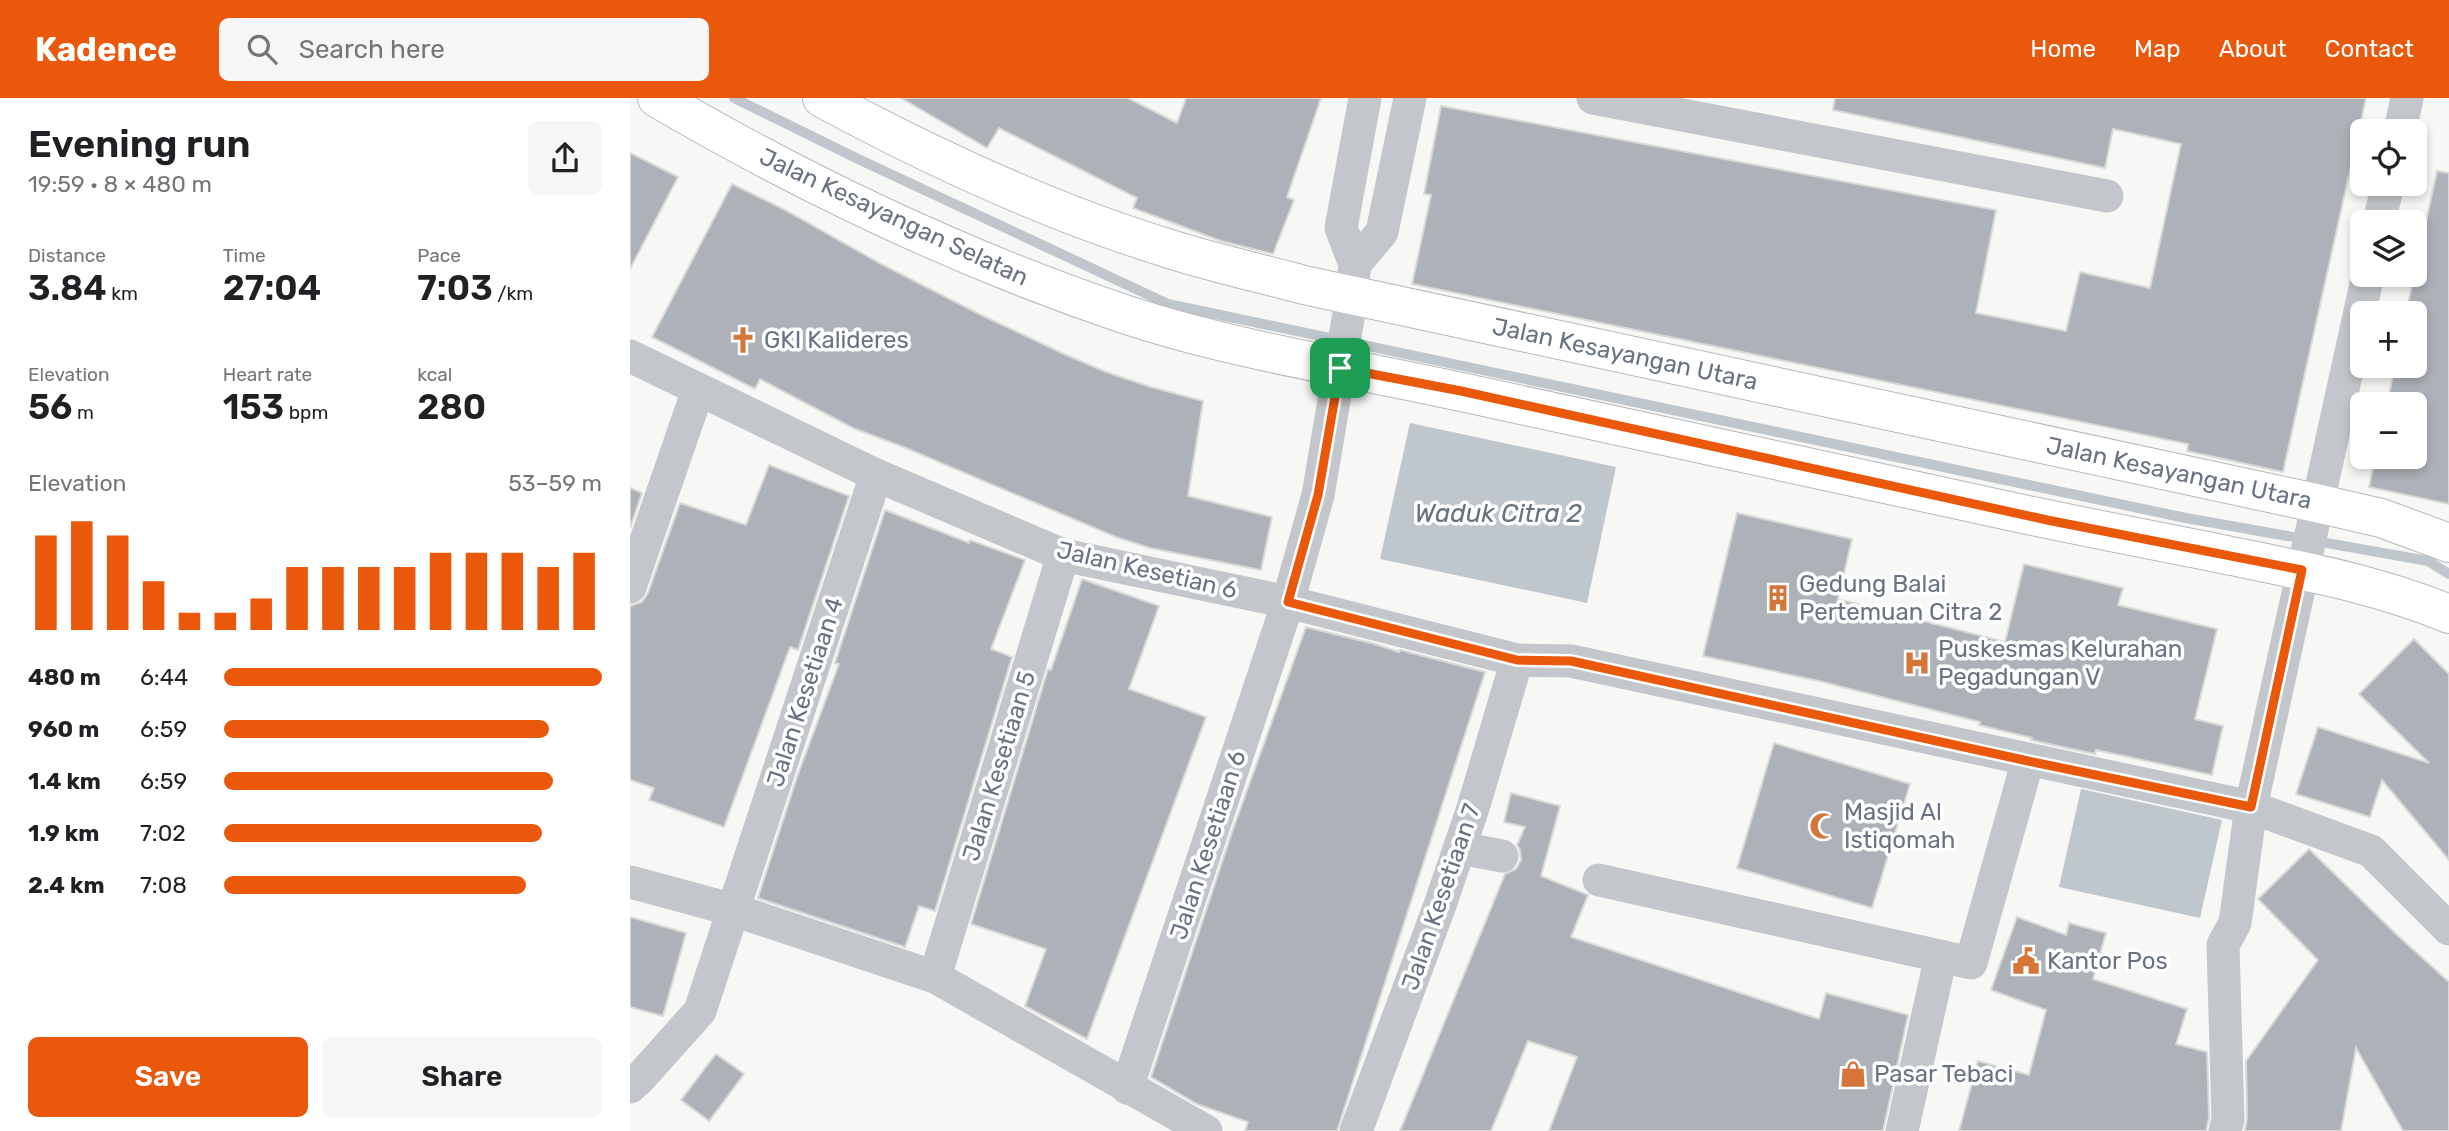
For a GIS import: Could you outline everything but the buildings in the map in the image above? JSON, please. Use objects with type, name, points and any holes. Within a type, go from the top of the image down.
[{"type":"street","name":"Jalan Kesayangan Selatan","points":[[657,98],[713,131],[920,234],[1016,276],[1131,316],[1269,353],[1342,361],[1461,391],[2047,520],[2303,564],[2449,614]]},
{"type":"street","name":"Jalan Kesayangan Utara","points":[[822,98],[936,156],[1038,202],[1170,250],[1304,285],[1352,288],[2314,514],[2381,518],[2449,543]]},
{"type":"street","points":[[1352,288],[1340,228],[1366,98]]},
{"type":"street","points":[[1352,288],[1382,232],[1410,98]]},
{"type":"street","points":[[1593,98],[2107,196]]},
{"type":"street","points":[[2403,119],[2407,98]]},
{"type":"street","points":[[2225,1131],[2228,1119],[2223,945],[2235,923],[2251,807],[2365,287]]},
{"type":"street","name":"Jalan Kesetiaan 6","points":[[1127,1088],[1288,602],[1318,495],[1352,288]]},
{"type":"street","name":"Jalan Kesetian 6","points":[[630,356],[876,475],[1063,555],[1288,602],[1517,660],[1571,661],[2251,807],[2371,851],[2449,929]]},
{"type":"street","points":[[630,587],[698,390]]},
{"type":"street","name":"Jalan Kesetiaan 4","points":[[630,1087],[700,1011],[876,475]]},
{"type":"street","name":"Jalan Kesetiaan 5","points":[[934,977],[1063,555]]},
{"type":"street","name":"Jalan Kesetiaan 7","points":[[1356,1131],[1460,848],[1517,660]]},
{"type":"street","points":[[1600,880],[1971,963],[2028,761]]},
{"type":"street","points":[[1460,848],[1502,856]]},
{"type":"street","points":[[630,882],[734,910],[934,977],[1206,1131]]},
{"type":"street","points":[[1902,1131],[1941,956]]},
{"type":"water","name":"Waduk Citra 2","points":[[1410,423],[1616,467],[1587,603],[1380,559]]},
{"type":"water","points":[[2081,789],[2222,820],[2200,918],[2059,887]]},
{"type":"waterway","points":[[734,98],[1168,304],[2186,518],[2428,561],[2449,574]]},
{"type":"place","name":"GKI Kalideres","points":[[743,340]]},
{"type":"place","name":"Gedung Balai Pertemuan Citra 2","points":[[1778,598]]},
{"type":"place","name":"Puskesmas Kelurahan Pegadungan V","points":[[1917,663]]},
{"type":"place","name":"Masjid Al Istiqomah","points":[[1823,826]]},
{"type":"place","name":"Kantor Pos","points":[[2026,961]]},
{"type":"place","name":"Pasar Tebaci","points":[[1853,1074]]},
{"type":"route","points":[[1340,368],[1461,391],[2047,520],[2302,570],[2251,807],[1571,661],[1517,660],[1288,602],[1318,495],[1340,368]]}]
